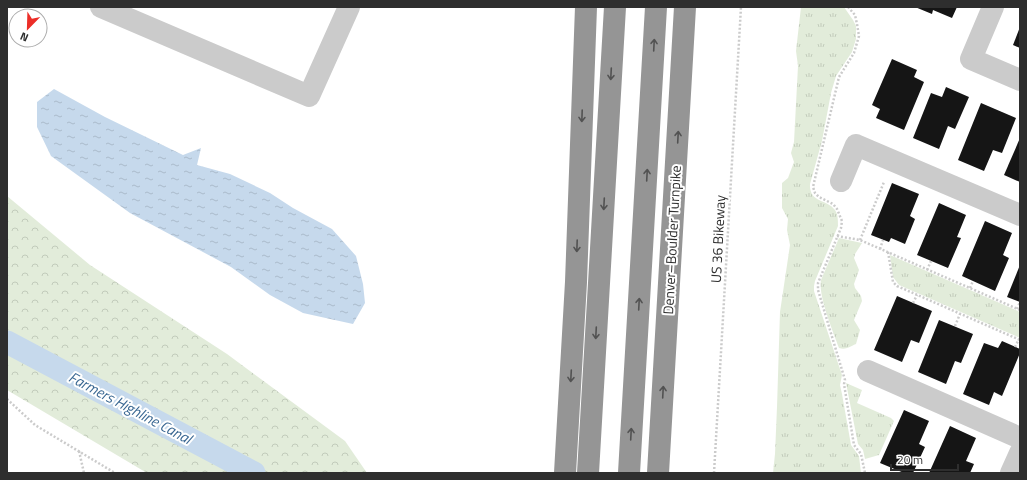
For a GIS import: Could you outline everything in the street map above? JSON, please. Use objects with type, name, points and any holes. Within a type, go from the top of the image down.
[{"type":"highway","points":[[565,473],[576,282],[586,7]]},
{"type":"highway","points":[[588,473],[615,7]]},
{"type":"highway","points":[[629,473],[656,7]]},
{"type":"highway","name":"Denver–Boulder Turnpike","points":[[658,473],[685,7]]},
{"type":"street","points":[[102,7],[309,96],[349,7]]},
{"type":"street","points":[[993,7],[971,59],[1020,80]]},
{"type":"street","points":[[841,181],[856,145],[1020,215]]},
{"type":"street","points":[[868,371],[1020,438]]},
{"type":"street","points":[[1011,473],[1020,453]]},
{"type":"path","name":"US 36 Bikeway","points":[[714,473],[741,7]]},
{"type":"path","points":[[848,7],[855,15],[859,36],[854,53],[839,77],[813,187],[815,193],[819,197],[833,204],[842,221],[818,283],[818,290],[845,380],[844,384],[854,445],[861,454],[865,473]]},
{"type":"path","points":[[860,240],[893,161]]},
{"type":"path","points":[[837,236],[860,240],[1018,309],[1020,302]]},
{"type":"path","points":[[880,249],[883,240]]},
{"type":"path","points":[[888,252],[893,282],[897,286],[1019,339],[1015,347]]},
{"type":"path","points":[[927,270],[931,261]]},
{"type":"path","points":[[970,288],[973,281]]},
{"type":"path","points":[[913,303],[917,295]]},
{"type":"path","points":[[955,326],[960,314]]},
{"type":"path","points":[[7,399],[36,424],[115,473]]},
{"type":"path","points":[[79,451],[84,473]]},
{"type":"green space","points":[[801,7],[844,7],[856,26],[856,39],[852,52],[836,76],[831,93],[822,141],[810,184],[810,190],[815,198],[832,207],[837,216],[838,226],[815,281],[814,291],[842,375],[840,385],[851,445],[859,456],[861,473],[773,473],[780,312],[790,245],[787,230],[788,219],[782,208],[782,183],[788,178],[794,162],[791,153],[794,142],[798,66],[796,51]]},
{"type":"green space","points":[[7,196],[90,265],[227,354],[345,441],[367,473],[147,473],[7,390]]},
{"type":"green space","points":[[839,238],[862,243],[854,258],[859,270],[854,284],[861,296],[862,301],[854,320],[860,330],[856,344],[844,349],[839,348],[827,314],[821,287],[821,280]]},
{"type":"green space","points":[[890,255],[1020,312],[1020,338],[899,285],[893,277]]},
{"type":"green space","points":[[846,383],[862,390],[857,403],[891,418],[894,421],[879,455],[865,459],[863,450],[858,444]]},
{"type":"water","points":[[54,89],[105,117],[183,155],[201,148],[197,165],[230,174],[270,193],[293,208],[332,229],[356,256],[363,284],[365,303],[353,324],[303,313],[270,295],[231,267],[130,213],[51,156],[37,127],[37,102]]},
{"type":"building","points":[[915,7],[957,7],[952,18],[933,10],[932,14]]},
{"type":"building","points":[[1020,27],[1020,48],[1013,45]]},
{"type":"building","points":[[892,59],[917,70],[914,77],[924,82],[904,130],[876,118],[880,109],[872,105]]},
{"type":"building","points":[[946,87],[969,97],[955,129],[948,126],[939,149],[913,138],[931,93],[942,97]]},
{"type":"building","points":[[981,103],[1016,118],[1002,153],[993,150],[984,171],[958,160]]},
{"type":"building","points":[[1020,138],[1020,182],[1004,175]]},
{"type":"building","points":[[892,183],[919,194],[910,216],[915,219],[905,244],[891,238],[889,242],[871,235]]},
{"type":"building","points":[[939,203],[966,215],[957,237],[961,238],[948,268],[917,255]]},
{"type":"building","points":[[985,221],[1012,233],[1003,255],[1009,258],[995,291],[962,276]]},
{"type":"building","points":[[1020,265],[1020,302],[1007,297]]},
{"type":"building","points":[[897,296],[932,311],[919,343],[911,340],[902,362],[874,350]]},
{"type":"building","points":[[939,320],[973,334],[961,363],[955,361],[946,384],[918,372]]},
{"type":"building","points":[[1002,341],[1020,349],[1020,353],[1002,396],[994,392],[989,405],[963,394],[984,343],[998,348]]},
{"type":"building","points":[[904,410],[929,421],[919,444],[925,447],[913,473],[904,473],[880,463]]},
{"type":"building","points":[[950,426],[976,438],[966,461],[974,464],[970,473],[929,473]]},
{"type":"waterway","name":"Farmers Highline Canal","points":[[7,342],[254,473]]}]
